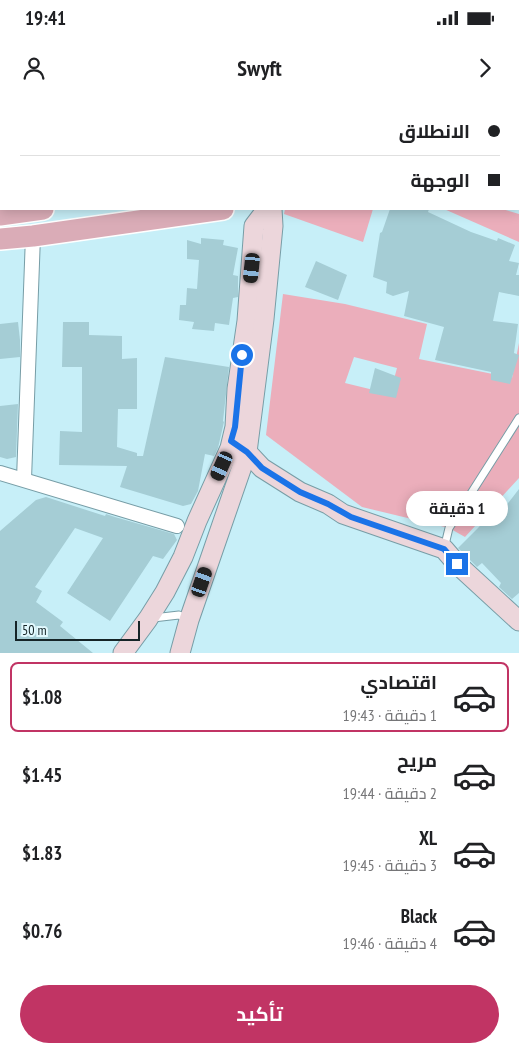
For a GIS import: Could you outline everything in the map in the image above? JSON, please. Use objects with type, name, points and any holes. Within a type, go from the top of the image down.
[{"type":"main road","points":[[1,213],[32,210]]},
{"type":"main road","points":[[0,239],[216,210]]},
{"type":"main road","points":[[266,210],[254,226],[247,321],[237,389],[235,427],[239,447],[262,468],[300,492],[328,504],[343,514],[444,549],[457,564],[519,621]]},
{"type":"main road","points":[[180,653],[239,447],[264,319],[273,226],[272,210]]},
{"type":"main road","points":[[123,653],[165,592],[183,557],[230,448],[239,447]]},
{"type":"street","points":[[24,480],[33,236]]},
{"type":"street","points":[[0,473],[177,526]]},
{"type":"lane","points":[[444,549],[449,528],[519,418]]},
{"type":"lane","points":[[148,619],[179,615],[189,620]]},
{"type":"shaded area","points":[[285,210],[373,210],[363,242],[284,214]]},
{"type":"shaded area","points":[[446,210],[505,210],[519,214],[519,242]]},
{"type":"shaded area","points":[[283,294],[345,304],[427,324],[419,359],[512,378],[519,343],[519,478],[465,537],[449,528],[362,507],[266,435]],"holes":[[[354,357],[397,368],[390,394],[345,383]]]},
{"type":"building","points":[[390,210],[429,210],[428,212],[471,232],[497,241],[498,238],[515,245],[509,261],[519,263],[516,275],[519,275],[519,296],[499,292],[493,321],[518,324],[514,353],[519,355],[510,384],[491,380],[491,372],[435,360],[444,327],[404,316],[409,291],[393,296],[386,293],[387,282],[373,277],[380,233]]},
{"type":"building","points":[[201,238],[224,240],[223,245],[238,248],[233,275],[238,276],[238,297],[233,298],[229,325],[215,323],[214,331],[192,329],[194,322],[179,320],[180,305],[186,305],[187,288],[197,289],[199,260],[187,259],[187,240],[201,244]]},
{"type":"building","points":[[316,261],[347,275],[338,300],[305,287]]},
{"type":"building","points":[[18,322],[20,357],[0,359],[0,324]]},
{"type":"building","points":[[63,322],[89,322],[89,335],[122,336],[122,359],[137,358],[137,409],[118,409],[117,447],[137,453],[137,456],[143,456],[165,357],[229,367],[224,422],[218,448],[214,456],[205,454],[198,491],[191,504],[183,506],[120,487],[127,466],[59,465],[60,431],[82,432],[82,367],[62,367]]},
{"type":"building","points":[[375,368],[401,378],[396,398],[369,393]]},
{"type":"building","points":[[18,404],[16,457],[7,459],[0,457],[0,406]]},
{"type":"building","points":[[519,489],[519,593],[512,599],[499,587],[501,583],[482,563],[477,567],[458,548],[501,503],[505,507]]},
{"type":"building","points":[[46,497],[105,516],[106,514],[174,534],[177,540],[163,559],[153,556],[110,621],[67,593],[103,538],[75,528],[35,587],[42,591],[36,602],[63,622],[60,626],[93,653],[0,653],[0,531],[36,500]]},
{"type":"route","points":[[242,355],[237,389],[235,427],[231,441],[247,452],[262,468],[300,492],[328,504],[343,514],[444,549],[457,564]]}]
